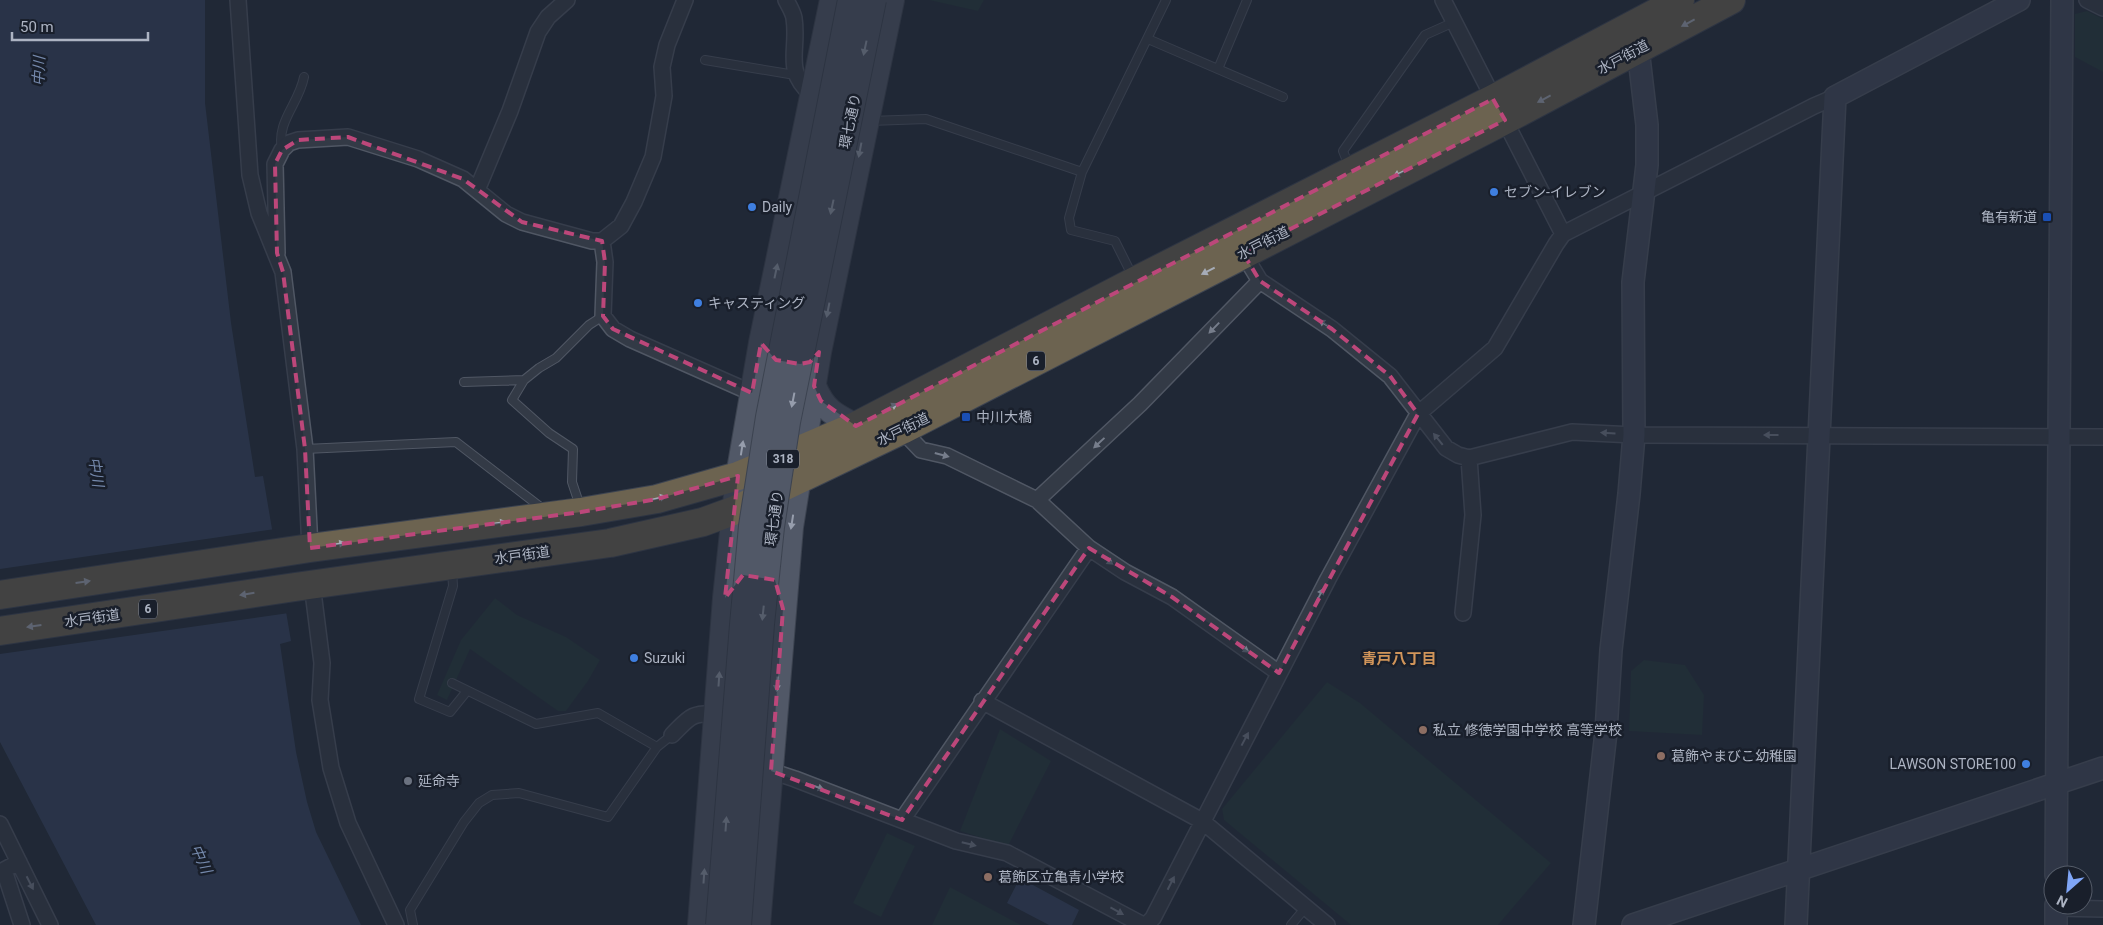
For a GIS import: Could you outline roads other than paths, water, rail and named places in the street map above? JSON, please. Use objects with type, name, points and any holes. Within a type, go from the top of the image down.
[{"type":"highway","name":"水戸街道","points":[[0,631],[304,585],[610,543],[702,522],[733,511],[902,430],[1243,253],[1499,109],[1680,0]]},
{"type":"highway","name":"水戸街道","points":[[0,595],[300,550],[582,512],[657,499],[738,476],[856,426],[1351,170],[1638,49],[1731,0]]},
{"type":"main road","points":[[700,925],[733,511],[761,343],[832,0]]},
{"type":"main road","name":"環七通り","points":[[718,925],[741,634],[752,526],[768,417],[850,0]]},
{"type":"main road","name":"環七通り","points":[[739,925],[762,624],[772,526],[788,422],[874,0]]},
{"type":"main road","points":[[758,925],[791,527],[820,352],[892,0]]},
{"type":"main road","points":[[761,343],[776,360],[800,364],[810,362],[820,352]]},
{"type":"main road","points":[[814,386],[821,402],[827,409],[856,426]]},
{"type":"main road","points":[[725,598],[736,580],[742,575],[776,580],[783,610]]},
{"type":"street","points":[[238,0],[250,175],[260,213],[283,272],[306,449],[300,550]]},
{"type":"street","points":[[476,190],[510,111],[538,32],[548,16],[567,0]]},
{"type":"street","points":[[277,253],[275,164],[282,150],[289,143],[298,140],[348,137],[418,159],[463,179],[506,214],[522,222],[592,241],[602,241],[621,226],[634,202],[653,157],[664,96],[662,67],[667,45],[684,0]]},
{"type":"street","points":[[786,0],[794,17],[795,75],[801,86],[812,95]]},
{"type":"street","points":[[1443,0],[1563,234]]},
{"type":"street","points":[[771,772],[795,779],[956,841],[1007,853],[1144,925],[1153,918],[1279,673],[1418,414],[1494,348],[1563,234],[1835,97],[2020,0]]},
{"type":"street","points":[[2056,865],[2062,0]]},
{"type":"street","points":[[2087,0],[2103,8]]},
{"type":"street","points":[[1584,925],[1606,732],[1611,650],[1634,435],[1634,282],[1644,193],[1647,125],[1638,49]]},
{"type":"street","points":[[1796,925],[1835,97]]},
{"type":"street","points":[[602,241],[605,262],[603,316],[613,329],[630,339],[752,393]]},
{"type":"street","points":[[1243,253],[1260,280],[1332,329],[1390,376],[1446,448],[1458,455],[1469,458],[1572,432],[1634,435],[2103,437]]},
{"type":"street","points":[[1038,500],[1140,404],[1260,280]]},
{"type":"street","points":[[902,430],[921,450],[947,456],[1038,500],[1089,548],[1125,572],[1172,597],[1279,673]]},
{"type":"street","points":[[1463,613],[1473,515],[1469,458]]},
{"type":"street","points":[[902,820],[1089,548]]},
{"type":"street","points":[[304,585],[322,663],[320,700],[331,768],[348,823],[396,925]]},
{"type":"street","points":[[982,701],[1202,821],[1327,925]]},
{"type":"street","points":[[672,736],[698,713],[717,714]]},
{"type":"street","points":[[1633,925],[2103,768]]},
{"type":"street","points":[[0,824],[50,925]]},
{"type":"street","points":[[19,862],[4,870],[22,925]]},
{"type":"lane","points":[[1135,281],[1115,241],[1071,230],[1069,218],[1082,172],[1166,0]]},
{"type":"lane","points":[[1218,69],[1247,0]]},
{"type":"lane","points":[[1351,170],[1343,151],[1425,35],[1454,22]]},
{"type":"lane","points":[[1148,39],[1283,98]]},
{"type":"lane","points":[[705,60],[795,75]]},
{"type":"lane","points":[[282,150],[280,140],[281,129],[300,92],[304,77]]},
{"type":"lane","points":[[866,122],[926,118],[1082,172]]},
{"type":"lane","points":[[582,512],[572,482],[573,450],[512,400],[524,380],[556,358],[589,325],[603,316]]},
{"type":"lane","points":[[464,382],[524,380]]},
{"type":"lane","points":[[306,449],[456,442],[551,516]]},
{"type":"lane","points":[[452,565],[453,586],[419,699],[450,712],[467,691]]},
{"type":"lane","points":[[452,683],[536,724],[598,713],[657,747]]},
{"type":"lane","points":[[413,925],[410,910],[464,822],[478,803],[492,795],[519,793],[608,817],[657,747],[672,736]]},
{"type":"lane","points":[[1291,925],[1306,907]]},
{"type":"water","name":"中川","points":[[0,0],[205,0],[205,103],[231,323],[255,477],[263,476],[291,641],[280,644],[296,752],[316,832],[361,925],[96,925],[0,742]]},
{"type":"water","points":[[1020,878],[1079,910],[1072,925],[1049,925],[1007,903]]},
{"type":"place","name":"セブン-イレブン","points":[[1494,192]]},
{"type":"place","name":"Daily","points":[[752,207]]},
{"type":"place","name":"亀有新道","points":[[2047,217]]},
{"type":"place","name":"キャスティング","points":[[698,303]]},
{"type":"place","name":"中川大橋","points":[[966,417]]},
{"type":"place","name":"Suzuki","points":[[634,658]]},
{"type":"place","name":"私立 修徳学園中学校 高等学校","points":[[1423,730]]},
{"type":"place","name":"葛飾やまびこ幼稚園","points":[[1661,756]]},
{"type":"place","name":"LAWSON STORE100","points":[[2026,764]]},
{"type":"place","name":"延命寺","points":[[408,781]]},
{"type":"place","name":"葛飾区立亀青小学校","points":[[988,877]]},
{"type":"district","name":"青戸八丁目","points":[[1399,659]]}]
